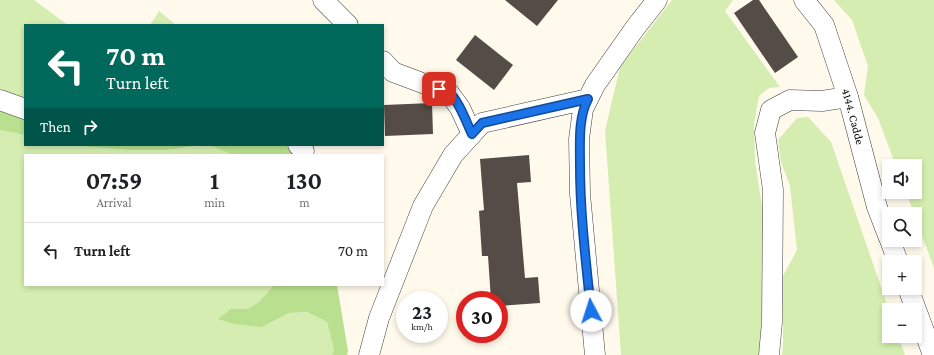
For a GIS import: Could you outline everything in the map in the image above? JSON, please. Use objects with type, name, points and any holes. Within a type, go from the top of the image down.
[{"type":"street","points":[[323,0],[347,24]]},
{"type":"street","points":[[595,355],[580,194],[580,139],[583,109],[595,85],[656,0]]},
{"type":"street","name":"4144. Cadde","points":[[804,0],[824,25],[848,98],[877,207],[882,220]]},
{"type":"street","points":[[384,62],[393,72],[449,93],[460,108],[472,134]]},
{"type":"street","points":[[769,355],[772,322],[773,190],[765,133],[771,110],[790,100],[822,101],[848,98]]},
{"type":"street","points":[[369,355],[379,318],[423,206],[453,155],[482,123],[588,99]]},
{"type":"street","points":[[0,100],[24,109]]},
{"type":"street","points":[[911,295],[933,355]]},
{"type":"green space","points":[[0,0],[34,0],[67,24],[24,24],[24,99],[0,89]]},
{"type":"green space","points":[[672,0],[733,0],[725,11],[780,87],[769,88],[759,96],[754,124],[755,161],[766,233],[764,298],[759,355],[621,355],[605,131],[620,67]]},
{"type":"green space","points":[[834,0],[934,0],[934,268],[922,235],[922,207],[912,207],[909,199],[922,199],[922,159],[893,159],[878,118],[864,95],[868,66],[852,20]]},
{"type":"green space","points":[[159,11],[175,24],[151,24]]},
{"type":"green space","points":[[0,110],[24,115],[24,135],[0,130]]},
{"type":"green space","points":[[808,117],[831,142],[882,290],[882,295],[884,295],[887,303],[882,303],[882,343],[901,343],[905,355],[782,355],[783,276],[797,250],[790,186],[781,162],[778,140],[797,118]]},
{"type":"green space","points":[[0,130],[24,135],[24,146],[84,146],[130,150],[167,150],[211,146],[231,154],[24,154],[24,286],[273,286],[259,302],[247,309],[231,309],[262,327],[289,313],[307,312],[327,322],[334,350],[332,355],[0,355]]},
{"type":"green space","points":[[84,146],[196,146],[167,150],[130,150]]},
{"type":"green space","points":[[211,146],[288,146],[297,154],[231,154]]},
{"type":"green space","points":[[273,286],[337,286],[348,351],[347,355],[332,355],[334,350],[327,322],[307,312],[289,313],[262,327],[234,324],[218,319],[231,309],[247,309],[259,302]]},
{"type":"building","points":[[505,0],[558,0],[537,26]]},
{"type":"building","points":[[753,0],[759,0],[798,57],[775,73],[734,13]]},
{"type":"building","points":[[475,35],[513,65],[494,90],[456,60]]},
{"type":"building","points":[[432,103],[433,134],[385,136],[384,105]]},
{"type":"building","points":[[529,155],[531,182],[517,183],[525,278],[538,277],[540,303],[508,305],[508,291],[490,291],[488,256],[482,256],[479,211],[484,210],[480,159]]},
{"type":"route","points":[[439,89],[449,93],[455,100],[472,134],[482,123],[588,99],[583,109],[580,139],[580,194],[591,311]]}]
